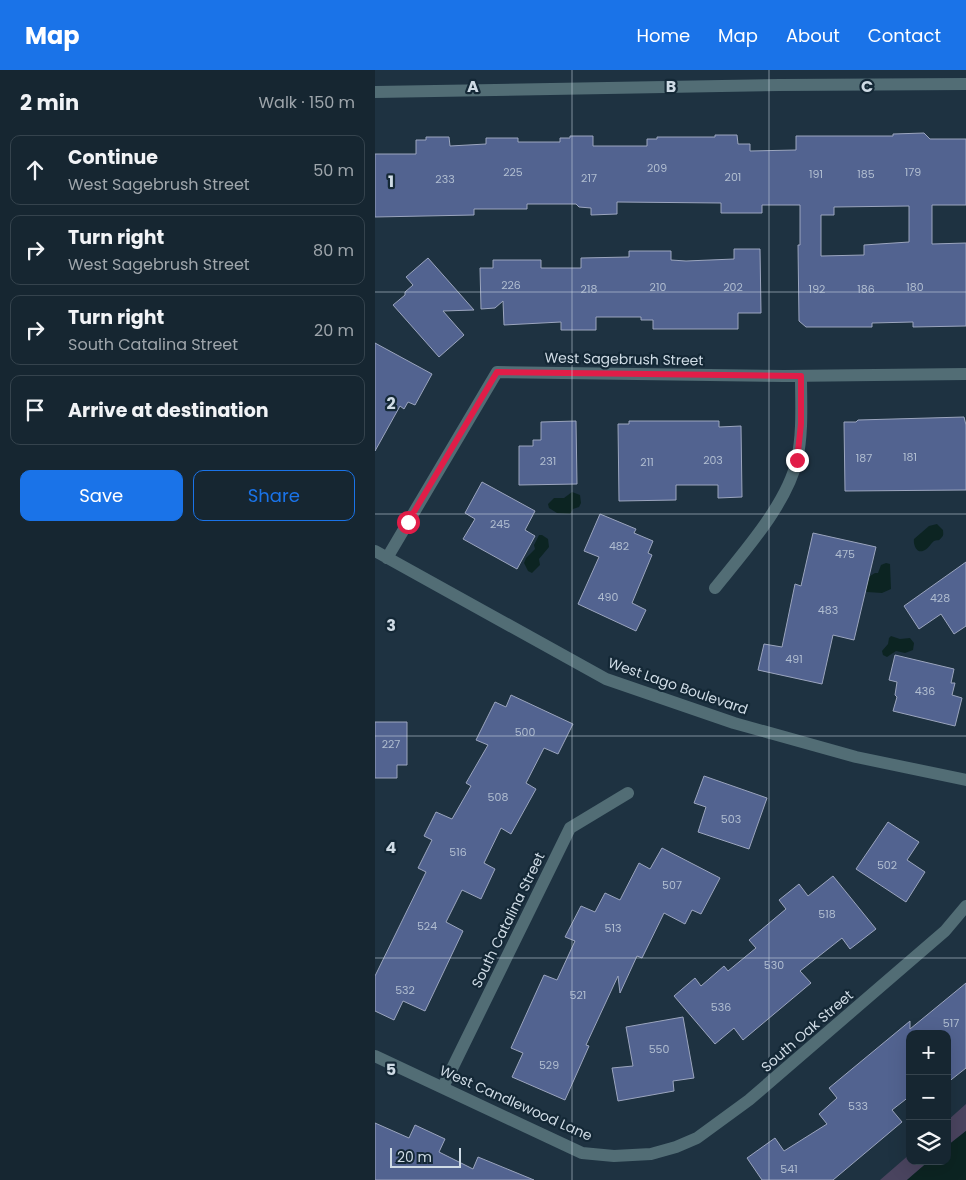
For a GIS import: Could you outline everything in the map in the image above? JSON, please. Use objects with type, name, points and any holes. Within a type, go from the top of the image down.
[{"type":"street","points":[[375,92],[770,85],[966,84]]},
{"type":"street","name":"West Sagebrush Street","points":[[387,558],[497,372],[801,376],[966,374]]},
{"type":"street","points":[[715,588],[749,546],[788,485],[797,460],[800,433],[801,376]]},
{"type":"street","name":"West Lago Boulevard","points":[[375,551],[605,679],[734,723],[856,757],[966,780]]},
{"type":"street","name":"South Catalina Street","points":[[443,1087],[570,828],[628,792]]},
{"type":"street","name":"South Oak Street","points":[[651,1154],[676,1147],[697,1138],[749,1100],[945,931],[966,906]]},
{"type":"street","name":"West Candlewood Lane","points":[[375,1056],[582,1153],[614,1156],[651,1154]]},
{"type":"shaded area","points":[[572,492],[580,495],[581,503],[570,514],[557,513],[549,508],[548,504],[554,498],[564,498]]},
{"type":"shaded area","points":[[937,524],[943,530],[943,536],[939,540],[934,541],[925,550],[918,550],[914,544],[914,539],[929,526]]},
{"type":"shaded area","points":[[539,535],[548,539],[549,547],[539,559],[540,565],[532,573],[528,571],[524,563],[526,558],[535,549],[534,545]]},
{"type":"shaded area","points":[[890,564],[891,589],[882,593],[867,592],[864,588],[865,579],[878,573],[881,565]]},
{"type":"shaded area","points":[[891,636],[900,639],[910,638],[914,643],[913,650],[905,653],[896,651],[887,657],[883,655],[882,651],[888,644]]},
{"type":"shaded area","points":[[966,1104],[966,1131],[951,1143],[951,1120],[951,1117]]},
{"type":"shaded area","points":[[966,1131],[966,1180],[907,1180],[924,1165],[951,1165],[951,1143]]},
{"type":"shaded area","points":[[906,1157],[906,1165],[924,1165],[907,1180],[880,1180]]},
{"type":"building","points":[[924,133],[930,139],[966,139],[966,205],[932,205],[932,244],[966,243],[966,326],[913,327],[913,322],[872,323],[872,327],[806,327],[799,321],[798,245],[800,245],[800,205],[762,205],[762,213],[721,213],[721,203],[617,202],[617,214],[591,215],[591,208],[579,207],[576,204],[527,204],[527,209],[474,209],[474,215],[375,217],[375,154],[416,154],[416,140],[426,140],[426,137],[449,137],[450,146],[486,144],[486,138],[518,138],[518,142],[560,142],[560,138],[570,138],[570,136],[593,136],[593,146],[647,146],[647,139],[657,139],[657,137],[737,135],[738,144],[750,144],[750,151],[796,150],[796,136],[893,136],[893,134]],"holes":[[[909,206],[909,242],[864,245],[864,255],[821,256],[821,215],[834,215],[834,207]]]},
{"type":"building","points":[[734,249],[760,249],[761,313],[738,313],[738,329],[653,329],[653,320],[641,320],[641,317],[596,317],[596,330],[561,330],[561,322],[504,325],[503,301],[495,308],[481,309],[480,268],[493,268],[493,260],[541,260],[541,268],[581,268],[581,258],[629,257],[629,251],[671,251],[671,260],[686,261],[734,259]]},
{"type":"building","points":[[428,258],[474,310],[443,311],[464,335],[439,357],[393,305],[413,285],[406,277]]},
{"type":"building","points":[[375,343],[432,374],[415,405],[408,402],[404,409],[400,406],[375,451]]},
{"type":"building","points":[[964,417],[966,425],[966,490],[845,491],[844,422]]},
{"type":"building","points":[[576,421],[577,484],[519,485],[519,446],[533,446],[533,440],[541,440],[541,422]]},
{"type":"building","points":[[629,421],[719,421],[719,427],[741,426],[742,497],[718,498],[718,485],[676,485],[676,500],[619,501],[618,424],[629,424]]},
{"type":"building","points":[[482,482],[535,511],[525,530],[535,536],[517,569],[463,539],[475,519],[465,513]]},
{"type":"building","points":[[600,514],[636,529],[634,533],[653,541],[648,553],[652,555],[632,603],[646,610],[636,631],[578,604],[599,557],[584,551]]},
{"type":"building","points":[[813,533],[876,547],[854,640],[833,635],[822,684],[758,670],[764,644],[782,647],[795,584],[801,586]]},
{"type":"building","points":[[966,562],[966,626],[954,634],[941,614],[919,629],[904,606]]},
{"type":"building","points":[[895,655],[954,669],[951,683],[955,683],[952,695],[962,698],[955,726],[893,711],[897,697],[895,695],[897,682],[889,680]]},
{"type":"building","points":[[511,695],[573,724],[558,754],[544,748],[526,783],[536,789],[511,834],[501,828],[484,863],[495,869],[481,899],[462,890],[446,922],[463,931],[425,1011],[403,1001],[394,1020],[375,1011],[375,976],[426,872],[418,868],[432,840],[424,836],[436,812],[452,819],[471,786],[466,783],[488,745],[476,740],[495,702],[506,707]]},
{"type":"building","points":[[375,722],[407,722],[407,765],[397,765],[397,778],[375,778]]},
{"type":"building","points":[[704,776],[767,798],[749,849],[698,832],[706,807],[694,803]]},
{"type":"building","points":[[888,822],[919,842],[907,860],[925,872],[906,902],[856,869]]},
{"type":"building","points":[[662,848],[720,878],[701,914],[692,910],[685,924],[664,913],[642,958],[637,956],[620,993],[618,976],[586,1045],[589,1046],[565,1100],[512,1077],[523,1053],[511,1048],[544,975],[557,980],[575,941],[565,937],[581,906],[595,912],[605,893],[620,900],[639,863],[650,869]]},
{"type":"building","points":[[833,876],[876,929],[850,949],[842,938],[800,971],[811,983],[743,1040],[734,1028],[715,1044],[674,996],[695,978],[701,986],[724,966],[728,971],[756,948],[749,940],[786,909],[779,900],[799,884],[808,896]]},
{"type":"building","points":[[966,983],[966,1068],[951,1080],[951,1030],[906,1030],[906,1099],[892,1110],[902,1122],[833,1180],[762,1180],[747,1158],[775,1138],[784,1151],[827,1124],[819,1114],[837,1098],[829,1088],[910,1021],[910,1029]]},
{"type":"building","points":[[683,1017],[694,1078],[673,1081],[674,1091],[618,1101],[612,1068],[633,1066],[626,1027]]},
{"type":"building","points":[[375,1123],[409,1138],[415,1125],[445,1139],[439,1152],[473,1169],[478,1157],[534,1180],[375,1180]]},
{"type":"route","points":[[408,522],[497,372],[801,376],[801,424],[797,460]]}]
